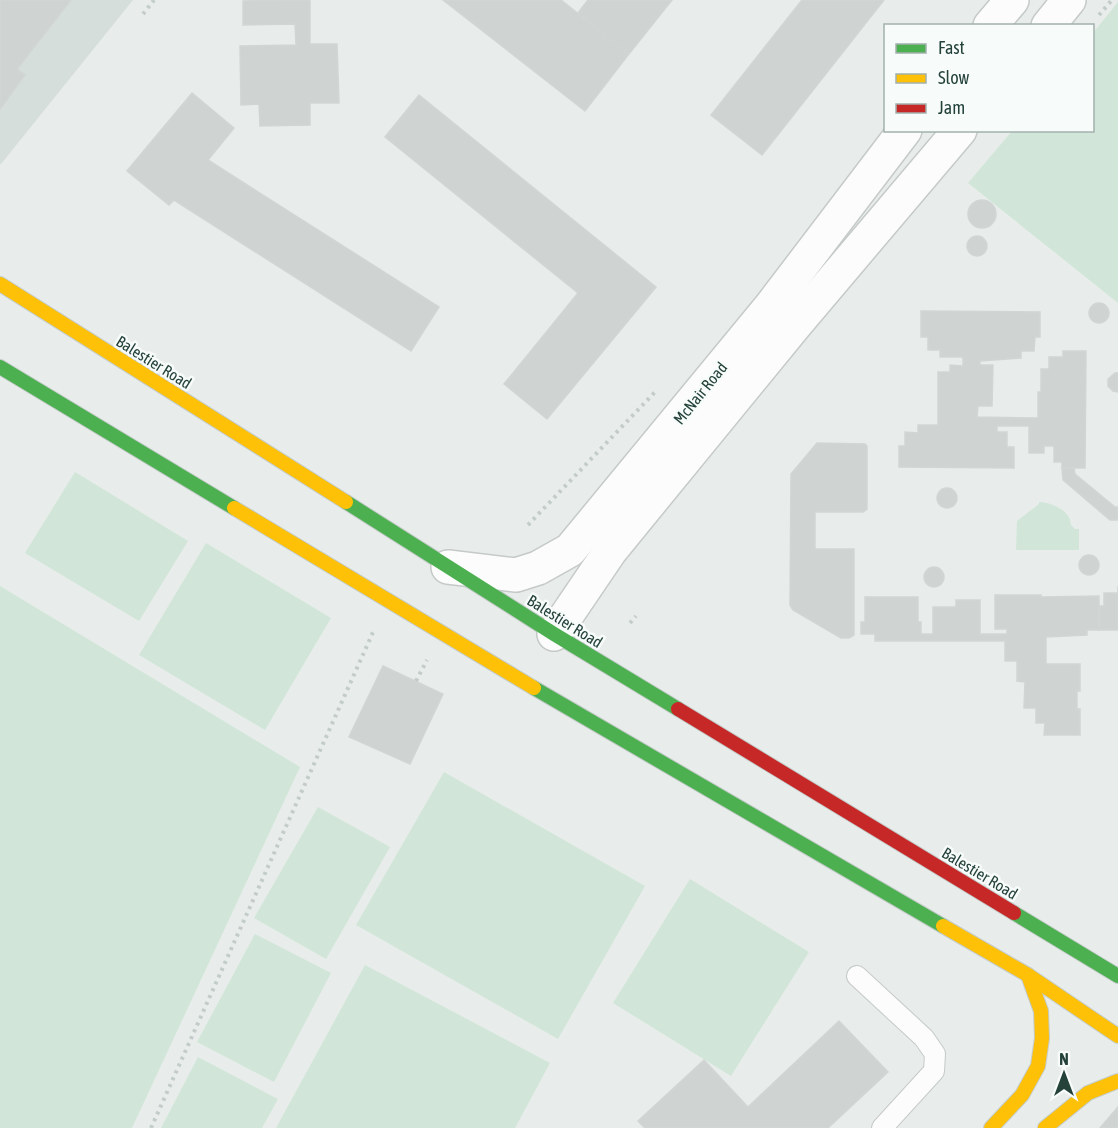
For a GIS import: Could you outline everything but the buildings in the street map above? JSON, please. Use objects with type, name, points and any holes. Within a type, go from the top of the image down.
[{"type":"main road","name":"Balestier Road","points":[[0,284],[554,634],[1118,976]]},
{"type":"main road","points":[[0,367],[497,666],[1028,975],[1118,1036]]},
{"type":"main road","points":[[991,1128],[1022,1095],[1038,1066],[1042,1038],[1041,1011],[1028,975]]},
{"type":"main road","points":[[1045,1128],[1081,1096],[1107,1083],[1118,1081]]},
{"type":"street","points":[[992,24],[1012,0]]},
{"type":"street","points":[[1050,24],[1069,0]]},
{"type":"street","name":"McNair Road","points":[[448,567],[516,575],[538,568],[570,550],[771,306],[903,132]]},
{"type":"street","name":"McNair Road","points":[[554,634],[611,550],[795,325],[958,132]]},
{"type":"lane","points":[[857,976],[924,1038],[935,1054],[934,1071],[882,1128]]},
{"type":"path","points":[[142,14],[154,0]]},
{"type":"path","points":[[630,623],[636,616]]},
{"type":"path","points":[[151,1128],[378,621]]},
{"type":"path","points":[[416,681],[429,657]]},
{"type":"shaded area","points":[[0,0],[133,0],[1,164],[0,164]]},
{"type":"green space","points":[[1118,2],[1118,303],[968,183],[1011,132],[1094,132],[1094,32]]},
{"type":"green space","points":[[75,472],[188,541],[139,621],[25,553]]},
{"type":"green space","points":[[1039,502],[1060,508],[1068,516],[1071,525],[1079,529],[1079,550],[1016,550],[1017,521]]},
{"type":"green space","points":[[206,543],[331,618],[265,730],[139,655]]},
{"type":"green space","points":[[0,586],[300,767],[132,1128],[0,1128]]},
{"type":"green space","points":[[444,772],[645,886],[558,1039],[356,925]]},
{"type":"green space","points":[[318,807],[390,847],[326,959],[254,918]]},
{"type":"green space","points":[[690,879],[809,952],[731,1076],[613,1003]]},
{"type":"green space","points":[[255,934],[331,973],[274,1082],[197,1042]]},
{"type":"green space","points":[[365,965],[550,1063],[515,1128],[276,1128]]},
{"type":"green space","points":[[198,1057],[278,1099],[262,1128],[161,1128]]},
{"type":"traffic: fast","points":[[0,367],[234,508]]},
{"type":"traffic: fast","points":[[346,502],[554,634],[678,709]]},
{"type":"traffic: fast","points":[[534,688],[943,926]]},
{"type":"traffic: fast","points":[[1014,913],[1118,976]]},
{"type":"traffic: slow","points":[[0,284],[346,502]]},
{"type":"traffic: slow","points":[[234,508],[534,688]]},
{"type":"traffic: slow","points":[[943,926],[1028,975],[1118,1036]]},
{"type":"traffic: slow","points":[[991,1128],[1022,1095],[1038,1066],[1042,1038],[1041,1011],[1028,975]]},
{"type":"traffic: slow","points":[[1045,1128],[1088,1093],[1118,1081]]},
{"type":"traffic: jam","points":[[678,709],[1014,913]]}]
